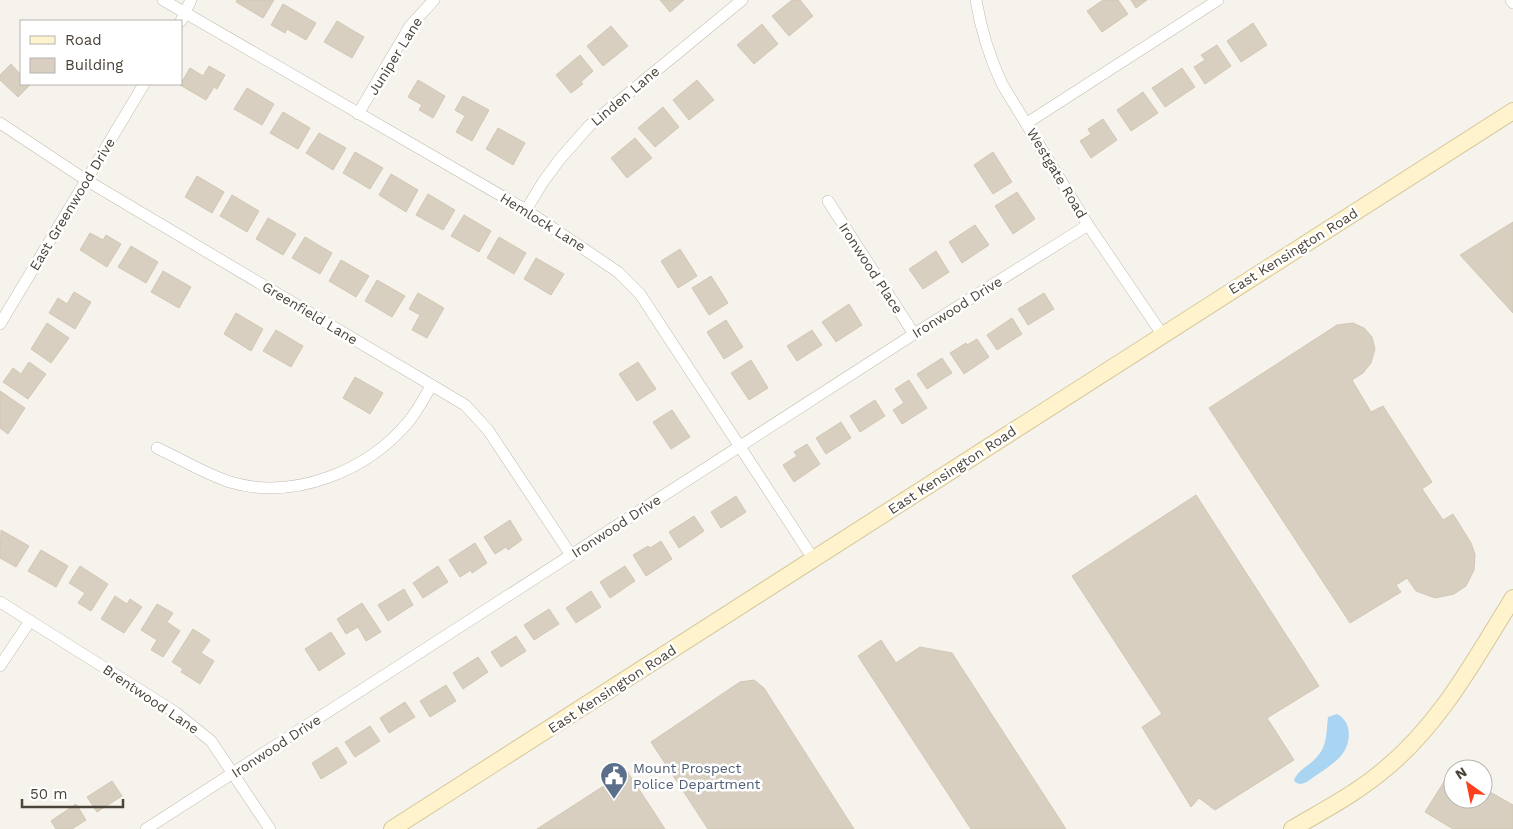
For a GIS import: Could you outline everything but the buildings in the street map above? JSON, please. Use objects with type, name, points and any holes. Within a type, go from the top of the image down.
[{"type":"main road","name":"East Kensington Road","points":[[392,829],[814,560],[1162,334],[1513,111]]},
{"type":"main road","points":[[1292,829],[1357,790],[1385,770],[1434,721],[1513,598]]},
{"type":"street","name":"Hemlock Lane","points":[[163,0],[183,17],[526,210],[618,272],[640,294],[814,560]]},
{"type":"street","points":[[183,17],[191,0]]},
{"type":"street","name":"Juniper Lane","points":[[358,114],[410,26],[434,0]]},
{"type":"street","name":"Linden Lane","points":[[526,210],[560,159],[590,125],[742,0]]},
{"type":"street","name":"Westgate Road","points":[[976,0],[981,31],[1002,84],[1088,225],[1162,334]]},
{"type":"street","points":[[1027,123],[1218,0]]},
{"type":"street","name":"East Greenwood Drive","points":[[0,324],[143,85]]},
{"type":"street","name":"Greenfield Lane","points":[[0,123],[86,180],[464,405],[488,430],[571,555]]},
{"type":"street","name":"Ironwood Place","points":[[828,201],[914,334]]},
{"type":"street","name":"Ironwood Drive","points":[[146,829],[914,334],[1088,225]]},
{"type":"street","points":[[157,448],[216,477],[240,484],[272,487],[316,481],[359,464],[379,450],[409,421],[421,405],[431,386]]},
{"type":"street","name":"Brentwood Lane","points":[[0,602],[194,725],[211,741],[270,829]]},
{"type":"street","points":[[0,666],[30,621]]},
{"type":"water","points":[[1337,714],[1346,723],[1349,735],[1343,753],[1332,764],[1307,782],[1296,783],[1294,780],[1298,774],[1318,756],[1324,746],[1328,717]]},
{"type":"place","name":"Mount Prospect Police Department","points":[[614,800]]}]
